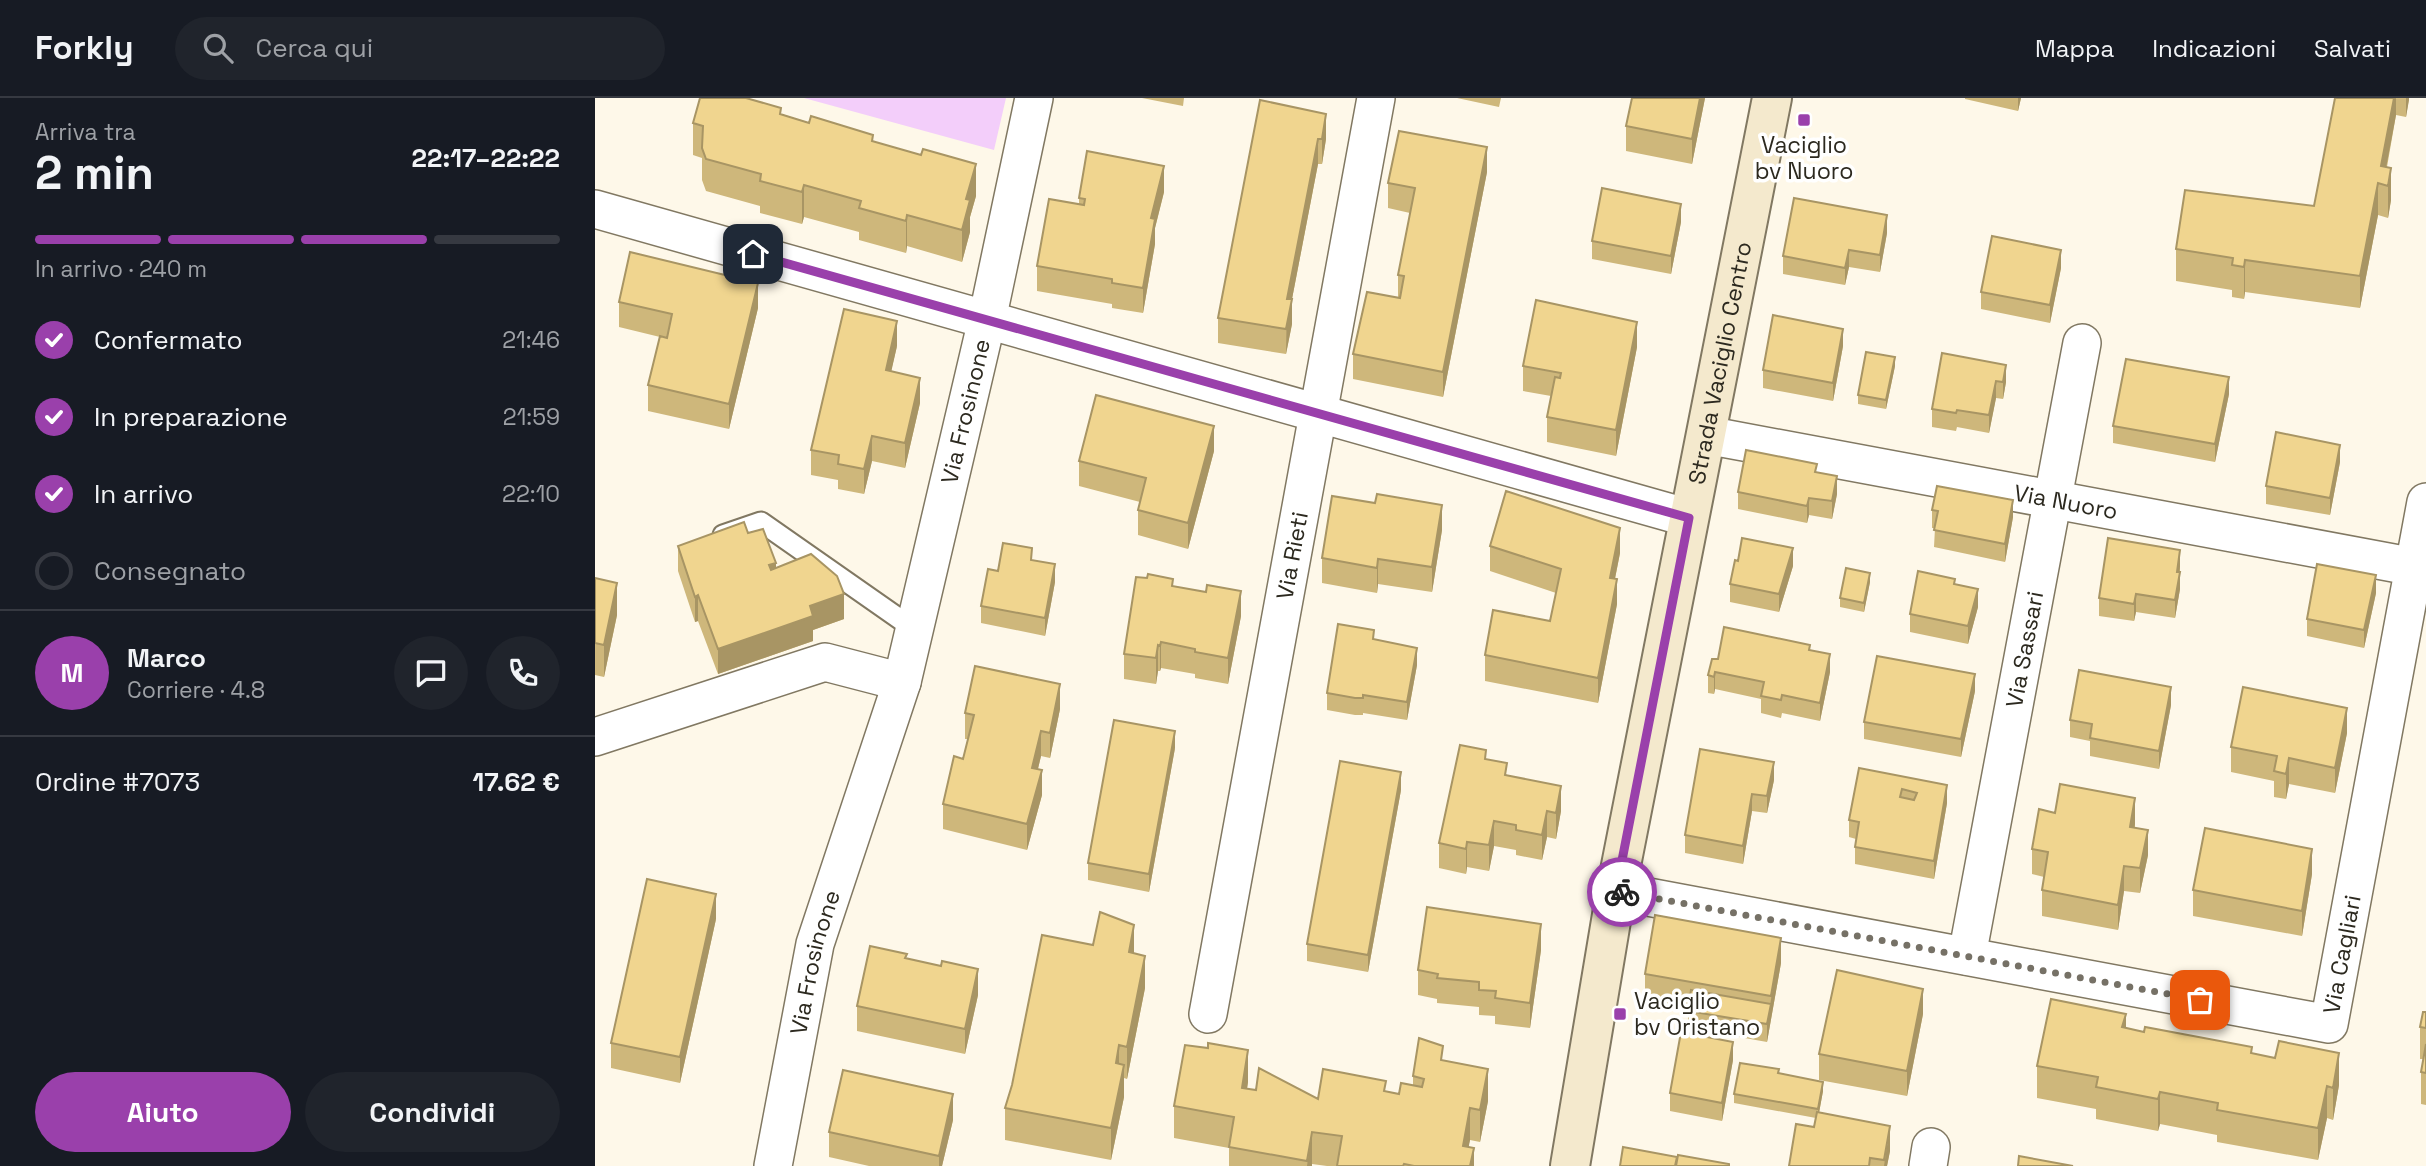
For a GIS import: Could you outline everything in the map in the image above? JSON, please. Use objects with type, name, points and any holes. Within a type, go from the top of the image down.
[{"type":"street","name":"Via Frosinone","points":[[773,1166],[815,944],[901,682],[986,320],[1034,98]]},
{"type":"street","name":"Via Rieti","points":[[1208,1014],[1376,98]]},
{"type":"street","name":"Strada Vaciglio Centro","points":[[1570,1166],[1616,891],[1772,98]]},
{"type":"street","points":[[595,209],[1689,518]]},
{"type":"street","name":"Via Sassari","points":[[1967,956],[2082,343]]},
{"type":"street","name":"Via Nuoro","points":[[1706,435],[2420,568]]},
{"type":"street","name":"Via Cagliari","points":[[1616,891],[2329,1024],[2420,568],[2426,502]]},
{"type":"street","points":[[595,737],[825,662],[901,682]]},
{"type":"lane","points":[[708,540],[761,522],[914,629]]},
{"type":"shaded area","points":[[804,98],[1006,98],[994,150]]},
{"type":"building","points":[[700,98],[746,98],[781,108],[780,114],[809,123],[811,116],[873,135],[872,141],[921,155],[923,149],[976,164],[966,199],[970,200],[962,230],[907,215],[906,221],[859,208],[861,201],[804,185],[802,192],[760,181],[761,174],[706,159],[702,148],[703,126],[693,123]]},
{"type":"building","points":[[1632,98],[1700,98],[1692,139],[1626,126]]},
{"type":"building","points":[[2335,98],[2394,98],[2381,166],[2391,168],[2388,186],[2378,183],[2360,276],[2245,260],[2244,267],[2232,265],[2233,258],[2176,249],[2185,190],[2314,206]]},
{"type":"building","points":[[1260,100],[1326,114],[1322,139],[1318,139],[1287,299],[1292,299],[1286,329],[1218,318]]},
{"type":"building","points":[[1399,131],[1487,147],[1443,372],[1353,354],[1367,292],[1400,298],[1404,276],[1398,275],[1415,188],[1388,183]]},
{"type":"building","points":[[1087,151],[1164,166],[1151,218],[1155,219],[1143,288],[1112,283],[1112,279],[1037,266],[1049,199],[1084,205],[1085,199],[1079,198]]},
{"type":"building","points":[[1602,188],[1681,204],[1671,256],[1592,241]]},
{"type":"building","points":[[1794,198],[1887,215],[1880,255],[1849,250],[1845,268],[1783,256]]},
{"type":"building","points":[[1992,236],[2061,250],[2050,305],[1981,292]]},
{"type":"building","points":[[630,252],[758,283],[729,404],[648,385],[660,336],[667,338],[672,314],[619,302]]},
{"type":"building","points":[[1536,300],[1637,322],[1616,430],[1547,417],[1555,377],[1560,378],[1561,373],[1523,366]]},
{"type":"building","points":[[844,309],[897,321],[886,370],[920,378],[905,443],[872,436],[864,469],[838,464],[839,455],[811,450]]},
{"type":"building","points":[[1773,315],[1843,329],[1833,383],[1763,370]]},
{"type":"building","points":[[1866,352],[1895,357],[1886,400],[1858,395]]},
{"type":"building","points":[[1942,353],[2006,365],[2003,382],[1996,381],[1989,415],[1932,409]]},
{"type":"building","points":[[2126,359],[2229,377],[2215,444],[2113,426]]},
{"type":"building","points":[[1096,395],[1214,426],[1188,523],[1138,510],[1146,478],[1079,461]]},
{"type":"building","points":[[2276,432],[2340,445],[2330,498],[2266,486]]},
{"type":"building","points":[[1746,450],[1817,464],[1815,472],[1837,476],[1832,501],[1809,498],[1807,506],[1738,492]]},
{"type":"building","points":[[1937,486],[2013,500],[2005,544],[1934,530],[1938,511],[1932,510]]},
{"type":"building","points":[[1506,491],[1620,528],[1610,578],[1617,579],[1598,678],[1485,655],[1493,610],[1550,621],[1561,569],[1490,546]]},
{"type":"building","points":[[1377,494],[1442,505],[1432,567],[1378,559],[1377,568],[1322,558],[1332,496],[1375,503]]},
{"type":"building","points":[[744,522],[748,533],[763,529],[776,563],[769,565],[771,570],[811,554],[837,576],[844,594],[810,606],[813,616],[718,649],[698,595],[695,597],[678,546]]},
{"type":"building","points":[[1742,538],[1793,548],[1779,594],[1730,584]]},
{"type":"building","points":[[2108,538],[2180,550],[2177,572],[2180,572],[2175,600],[2136,594],[2134,604],[2099,598]]},
{"type":"building","points":[[1003,543],[1032,548],[1031,560],[1055,564],[1045,618],[981,606],[988,569],[998,571]]},
{"type":"building","points":[[2317,564],[2376,575],[2364,630],[2307,619]]},
{"type":"building","points":[[1846,568],[1870,573],[1864,603],[1840,598]]},
{"type":"building","points":[[1918,571],[1955,579],[1954,584],[1978,589],[1968,626],[1910,614]]},
{"type":"building","points":[[1148,574],[1173,579],[1172,586],[1206,592],[1207,585],[1241,591],[1228,658],[1161,642],[1156,658],[1124,654],[1136,577],[1147,578]]},
{"type":"building","points":[[595,578],[617,583],[604,645],[595,643]]},
{"type":"building","points":[[1338,624],[1374,630],[1373,639],[1417,648],[1407,702],[1327,693]]},
{"type":"building","points":[[1724,627],[1810,645],[1809,650],[1830,654],[1820,703],[1782,695],[1781,700],[1761,696],[1764,682],[1715,672],[1714,677],[1708,675],[1712,659],[1718,659]]},
{"type":"building","points":[[1877,656],[1975,674],[1961,739],[1864,722]]},
{"type":"building","points":[[975,666],[1060,684],[1050,733],[1041,731],[1032,768],[1042,770],[1027,824],[943,804],[954,756],[963,759],[974,715],[965,713]]},
{"type":"building","points":[[2079,670],[2171,687],[2159,751],[2090,738],[2092,724],[2070,720]]},
{"type":"building","points":[[2243,687],[2347,708],[2335,768],[2289,758],[2286,774],[2274,771],[2277,756],[2231,747]]},
{"type":"building","points":[[1114,720],[1175,731],[1149,874],[1088,863]]},
{"type":"building","points":[[1460,745],[1486,750],[1485,759],[1507,763],[1505,775],[1561,786],[1556,813],[1547,811],[1542,835],[1516,830],[1516,825],[1494,821],[1489,845],[1467,842],[1466,849],[1439,843]]},
{"type":"building","points":[[1700,749],[1774,762],[1767,796],[1752,794],[1743,846],[1685,835]]},
{"type":"building","points":[[1340,761],[1401,772],[1368,955],[1307,944]]},
{"type":"building","points":[[1859,768],[1947,785],[1934,861],[1855,847],[1859,822],[1849,820]],"holes":[[[1902,789],[1917,793],[1914,800],[1900,797]]]},
{"type":"building","points":[[2060,784],[2135,798],[2130,827],[2148,830],[2140,868],[2124,866],[2118,905],[2042,890],[2048,852],[2032,849],[2039,809],[2055,813]]},
{"type":"building","points":[[2205,828],[2312,849],[2302,911],[2193,890]]},
{"type":"building","points":[[647,879],[716,894],[680,1057],[611,1043]]},
{"type":"building","points":[[1427,907],[1541,924],[1530,1003],[1495,998],[1496,991],[1479,990],[1479,982],[1437,978],[1438,974],[1418,970]]},
{"type":"building","points":[[1100,912],[1134,925],[1129,952],[1145,956],[1127,1047],[1119,1045],[1116,1063],[1124,1065],[1111,1128],[1005,1108],[1042,935],[1093,945]]},
{"type":"building","points":[[1655,915],[1781,938],[1771,996],[1645,974]]},
{"type":"building","points":[[870,946],[907,954],[905,958],[941,966],[942,961],[978,969],[965,1029],[857,1006]]},
{"type":"building","points":[[1837,970],[1923,989],[1907,1071],[1819,1054]]},
{"type":"building","points":[[1691,990],[1771,1004],[1767,1024],[1688,1011]]},
{"type":"building","points":[[2051,999],[2126,1014],[2122,1027],[2144,1032],[2145,1027],[2252,1047],[2251,1053],[2275,1058],[2279,1041],[2339,1053],[2333,1088],[2327,1086],[2318,1128],[2217,1110],[2218,1103],[2160,1092],[2158,1099],[2096,1087],[2098,1077],[2037,1066]]},
{"type":"building","points":[[2423,1012],[2426,1012],[2426,1028],[2420,1027]]},
{"type":"building","points":[[1681,1032],[1733,1042],[1722,1103],[1670,1093]]},
{"type":"building","points":[[1419,1038],[1443,1046],[1441,1060],[1488,1069],[1480,1110],[1470,1108],[1463,1146],[1474,1148],[1470,1166],[1337,1166],[1342,1136],[1312,1132],[1307,1161],[1229,1147],[1234,1117],[1174,1106],[1185,1045],[1208,1048],[1208,1043],[1248,1050],[1242,1088],[1256,1090],[1259,1068],[1318,1099],[1323,1069],[1386,1081],[1384,1091],[1399,1094],[1401,1083],[1422,1087],[1424,1079],[1413,1076]]},
{"type":"building","points":[[2426,1044],[2426,1073],[2421,1072]]},
{"type":"building","points":[[1740,1063],[1779,1069],[1778,1073],[1823,1082],[1818,1109],[1734,1094]]},
{"type":"building","points":[[843,1070],[953,1094],[939,1156],[829,1132]]},
{"type":"building","points":[[1817,1112],[1890,1126],[1884,1160],[1870,1158],[1869,1166],[1789,1166],[1796,1124],[1814,1127]]},
{"type":"building","points":[[1623,1147],[1677,1157],[1675,1166],[1620,1166]]},
{"type":"building","points":[[1678,1155],[1729,1164],[1729,1166],[1676,1166]]},
{"type":"building","points":[[2019,1156],[2073,1166],[2018,1166]]},
{"type":"way so far","points":[[1622,892],[2200,1000]]},
{"type":"place","name":"Vaciglio bv Nuoro","points":[[1804,120]]},
{"type":"place","name":"Vaciglio bv Oristano","points":[[1620,1014]]},
{"type":"route","points":[[753,254],[1689,518],[1616,891],[1622,892]]}]
